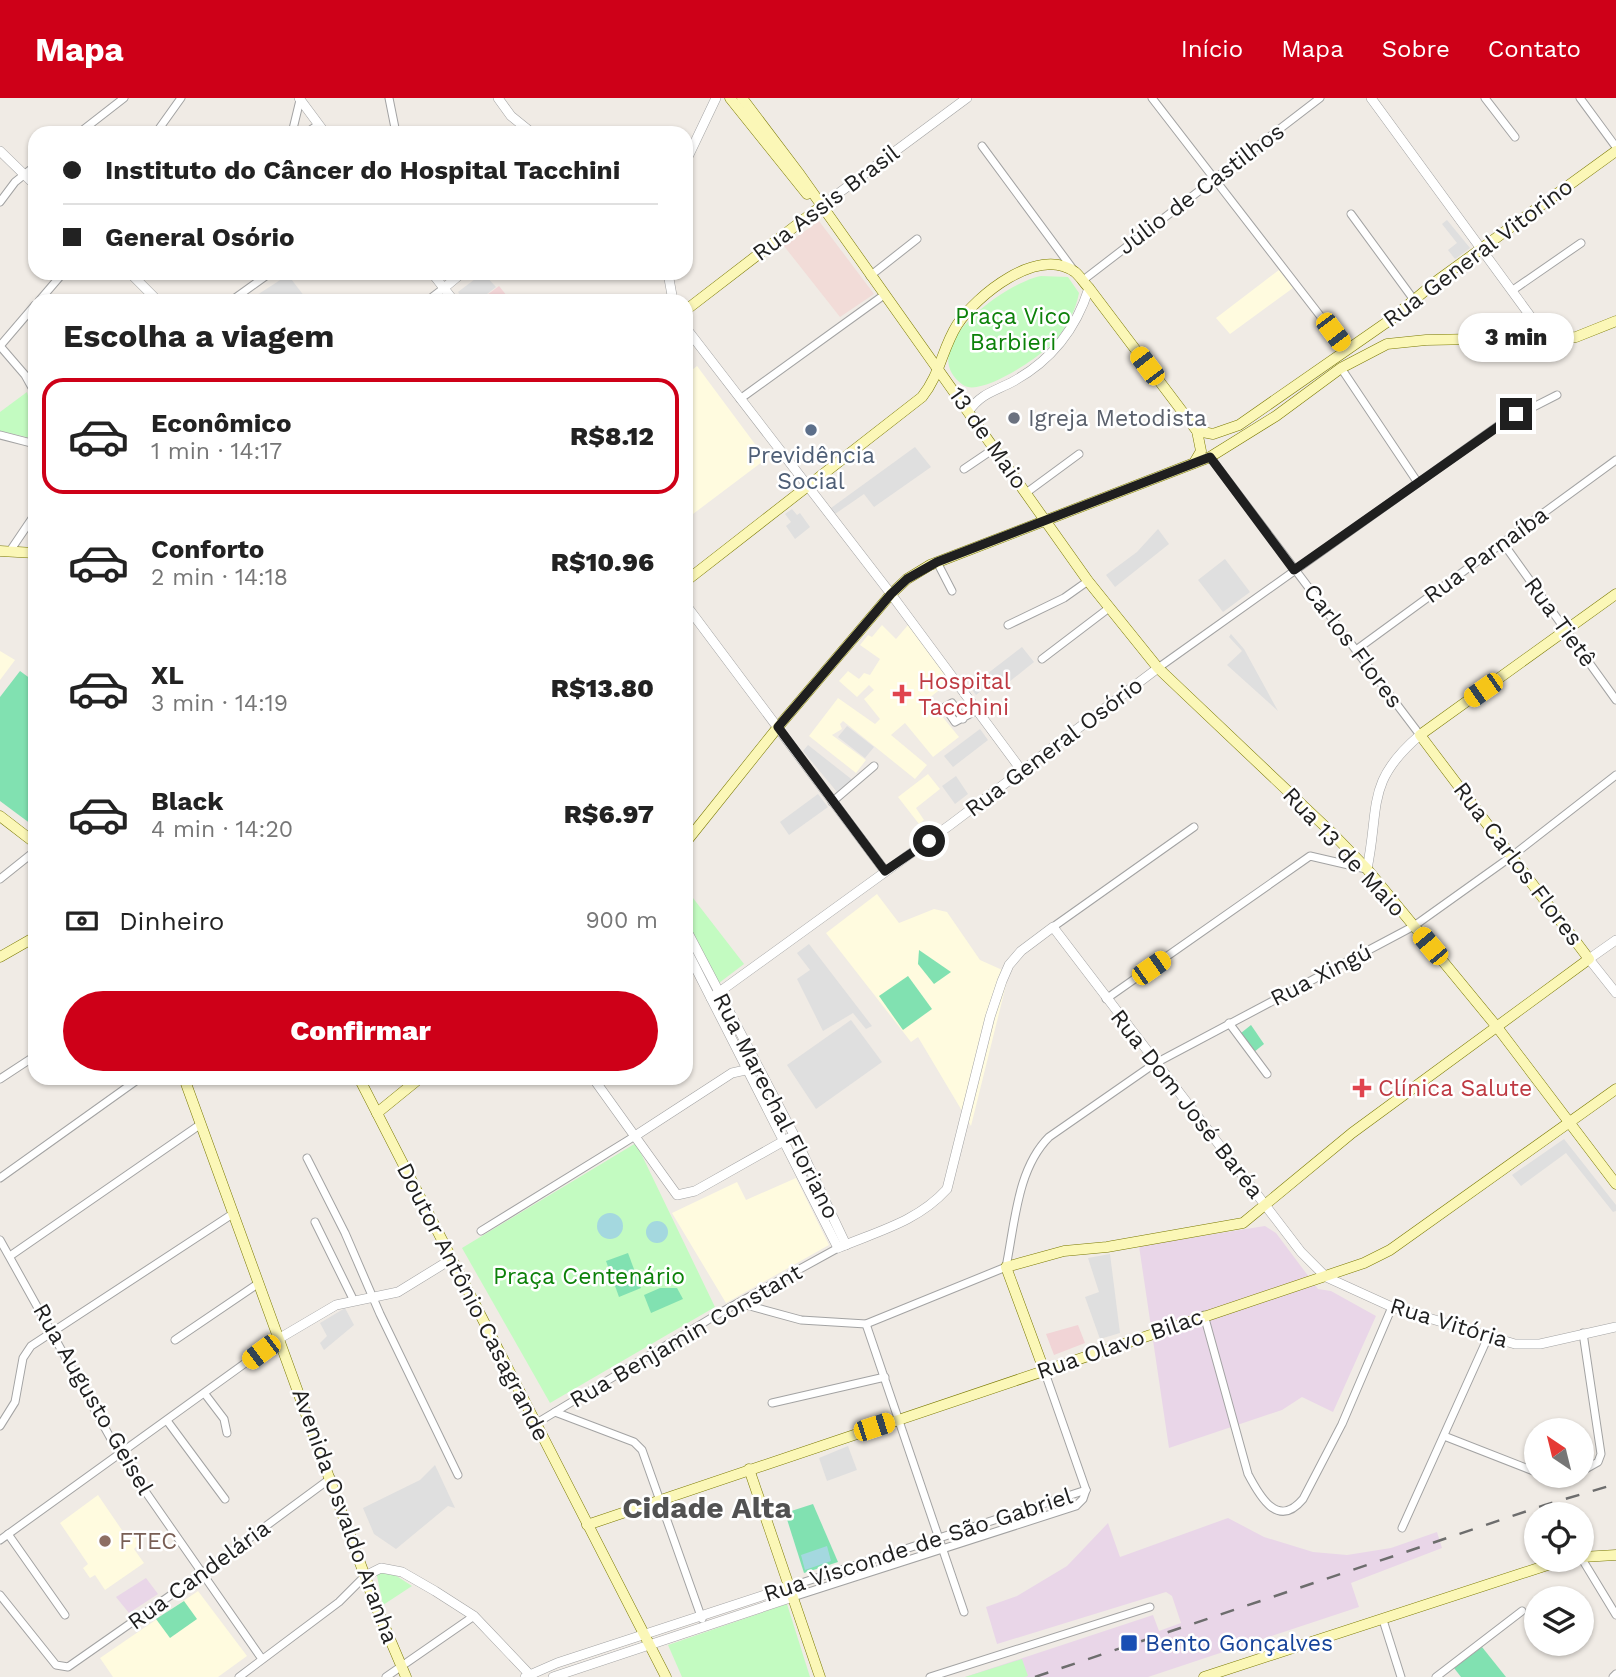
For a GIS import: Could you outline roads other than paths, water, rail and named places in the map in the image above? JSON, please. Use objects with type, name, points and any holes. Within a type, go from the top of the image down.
[{"type":"main road","name":"13 de Maio","points":[[730,98],[785,168],[820,206]]},
{"type":"main road","points":[[736,98],[755,118]]},
{"type":"main road","name":"13 de Maio","points":[[742,98],[940,369],[1088,580],[1158,668]]},
{"type":"main road","name":"Rua General Vitorino","points":[[1196,431],[1213,435],[1239,425],[1414,300],[1616,149]]},
{"type":"main road","name":"Rua Assis Brasil","points":[[693,305],[820,206]]},
{"type":"main road","points":[[922,397],[940,369],[959,323],[976,302],[1002,281],[1038,267],[1065,268],[1082,280],[1196,431],[1201,452],[1191,465]]},
{"type":"main road","points":[[693,833],[778,727],[891,594],[907,579],[937,562],[1210,457],[1276,416],[1341,368],[1387,344],[1426,340],[1576,337],[1616,321]]},
{"type":"main road","points":[[693,574],[922,397],[942,388],[954,391]]},
{"type":"main road","points":[[5,551],[28,553]]},
{"type":"main road","points":[[1420,735],[1616,594]]},
{"type":"main road","name":"Rua 13 de Maio","points":[[1158,668],[1367,869],[1497,1027],[1616,1184]]},
{"type":"main road","name":"Rua Carlos Flores","points":[[1420,735],[1589,959]]},
{"type":"main road","points":[[0,816],[28,838]]},
{"type":"main road","points":[[0,957],[28,941]]},
{"type":"main road","points":[[1044,1370],[1006,1266],[1064,1251],[1227,1228],[1243,1223],[1342,1140],[1589,959]]},
{"type":"main road","name":"Avenida Osvaldo Aranha","points":[[187,1085],[365,1576],[406,1677]]},
{"type":"main road","name":"Doutor Antônio Casagrande","points":[[363,1085],[666,1677]]},
{"type":"main road","points":[[377,1113],[411,1085]]},
{"type":"main road","name":"Rua Olavo Bilac","points":[[587,1525],[1204,1315],[1326,1277],[1390,1250],[1616,1089]]},
{"type":"main road","points":[[749,1468],[818,1676]]},
{"type":"main road","points":[[1594,1557],[1615,1556]]},
{"type":"main road","points":[[1204,1677],[1527,1572]]},
{"type":"street","points":[[88,126],[124,98]]},
{"type":"street","points":[[161,126],[181,98]]},
{"type":"street","points":[[389,98],[395,126]]},
{"type":"street","points":[[498,98],[510,116],[524,126]]},
{"type":"street","points":[[693,146],[716,98]]},
{"type":"street","name":"Rua Assis Brasil","points":[[820,206],[967,98]]},
{"type":"street","points":[[1152,98],[1345,348]]},
{"type":"street","name":"Júlio de Castilhos","points":[[1082,280],[1320,98]]},
{"type":"street","points":[[1371,98],[1547,339]]},
{"type":"street","points":[[1485,98],[1515,137]]},
{"type":"street","points":[[1580,98],[1616,149]]},
{"type":"street","points":[[299,99],[318,125]]},
{"type":"street","points":[[293,126],[299,99]]},
{"type":"street","points":[[970,411],[980,397],[1018,379],[1055,350],[1075,322],[1082,280],[982,146]]},
{"type":"street","points":[[0,151],[28,179]]},
{"type":"street","points":[[0,202],[28,172]]},
{"type":"street","points":[[1351,214],[1414,300]]},
{"type":"street","points":[[870,276],[918,239]]},
{"type":"street","points":[[1513,290],[1581,243]]},
{"type":"street","points":[[45,294],[57,280]]},
{"type":"street","points":[[137,280],[151,294]]},
{"type":"street","points":[[242,294],[261,280]]},
{"type":"street","points":[[438,280],[449,294]]},
{"type":"street","points":[[436,294],[454,280]]},
{"type":"street","points":[[740,399],[884,295]]},
{"type":"street","points":[[28,314],[0,346],[28,381]]},
{"type":"street","points":[[693,337],[891,594],[1022,771]]},
{"type":"street","points":[[1341,368],[1418,483]]},
{"type":"street","points":[[1158,668],[1509,418],[1557,395]]},
{"type":"street","points":[[0,435],[28,442]]},
{"type":"street","points":[[964,469],[995,448]]},
{"type":"street","points":[[1026,493],[1079,454]]},
{"type":"street","name":"Carlos Flores","points":[[1210,457],[1420,735]]},
{"type":"street","name":"Rua Parnaíba","points":[[1356,650],[1616,460]]},
{"type":"street","points":[[5,551],[28,523]]},
{"type":"street","name":"Rua Tietê","points":[[1503,543],[1616,700]]},
{"type":"street","points":[[937,562],[952,591]]},
{"type":"street","points":[[1008,625],[1054,603],[1088,580]]},
{"type":"street","points":[[1042,659],[1109,608]]},
{"type":"street","points":[[693,614],[885,871]]},
{"type":"street","name":"Rua General Osório","points":[[715,995],[1022,771],[1158,668]]},
{"type":"street","points":[[963,719],[977,709]]},
{"type":"street","points":[[1106,999],[1310,856],[1367,869],[1380,785],[1394,760],[1420,735]]},
{"type":"street","points":[[832,802],[874,766]]},
{"type":"street","name":"Rua Xingú","points":[[1006,1266],[1027,1169],[1035,1150],[1049,1137],[1154,1064],[1414,926],[1512,856],[1616,775]]},
{"type":"street","points":[[842,1247],[912,1219],[932,1206],[947,1189],[990,1017],[1005,973],[1021,951],[1194,827]]},
{"type":"street","points":[[0,879],[28,857]]},
{"type":"street","name":"Rua Dom José Baréa","points":[[1053,927],[1154,1064],[1301,1252],[1326,1277]]},
{"type":"street","points":[[1589,959],[1616,940]]},
{"type":"street","name":"Rua Marechal Floriano","points":[[693,945],[746,1067],[842,1247]]},
{"type":"street","name":"Rua Carlos Flores","points":[[1589,959],[1616,993]]},
{"type":"street","name":"Rua Marechal Floriano","points":[[693,960],[765,1080],[794,1135],[842,1247]]},
{"type":"street","points":[[1229,1023],[1267,1074]]},
{"type":"street","points":[[0,1079],[28,1060]]},
{"type":"street","points":[[481,1231],[732,1073],[746,1067],[765,1080]]},
{"type":"street","points":[[0,1178],[131,1085]]},
{"type":"street","points":[[598,1085],[673,1191],[682,1195],[695,1191],[794,1135]]},
{"type":"street","points":[[10,1256],[201,1124]]},
{"type":"street","points":[[307,1158],[458,1475]]},
{"type":"street","points":[[0,1426],[15,1402],[25,1354],[52,1329],[234,1213]]},
{"type":"street","points":[[315,1222],[352,1299]]},
{"type":"street","name":"Rua Augusto Geisel","points":[[0,1240],[120,1455],[262,1660]]},
{"type":"street","name":"Rua Benjamin Constant","points":[[535,1424],[739,1303],[842,1247]]},
{"type":"street","points":[[0,1540],[168,1422],[280,1338],[336,1305],[352,1299],[374,1299],[398,1292],[450,1260]]},
{"type":"street","points":[[739,1303],[801,1320],[866,1324],[1006,1266]]},
{"type":"street","name":"Rua Vitória","points":[[1326,1277],[1392,1307],[1488,1337],[1529,1345],[1616,1328]]},
{"type":"street","points":[[175,1340],[259,1283]]},
{"type":"street","points":[[1204,1315],[1248,1474],[1258,1494],[1271,1508],[1286,1512],[1295,1508],[1303,1499],[1342,1424],[1392,1307]]},
{"type":"street","points":[[866,1324],[964,1612]]},
{"type":"street","points":[[1583,1333],[1601,1454],[1594,1464]]},
{"type":"street","points":[[1402,1528],[1488,1337]]},
{"type":"street","points":[[1044,1370],[1086,1490]]},
{"type":"street","points":[[772,1403],[885,1377]]},
{"type":"street","points":[[205,1394],[224,1419],[227,1433]]},
{"type":"street","points":[[555,1412],[634,1442],[648,1459],[702,1621]]},
{"type":"street","points":[[168,1422],[225,1499]]},
{"type":"street","points":[[1444,1436],[1524,1467]]},
{"type":"street","name":"Rua Candelária","points":[[0,1595],[56,1665],[65,1668],[201,1574],[331,1478]]},
{"type":"street","name":"Rua Visconde de São Gabriel","points":[[529,1676],[644,1634],[702,1621],[743,1608],[1086,1490]]},
{"type":"street","name":"Rua Visconde de São Gabriel","points":[[791,1592],[942,1550],[1076,1506],[1083,1499],[1086,1490]]},
{"type":"street","points":[[1036,1507],[1040,1517]]},
{"type":"street","points":[[8,1534],[65,1615]]},
{"type":"street","points":[[239,1677],[339,1602],[365,1576],[381,1567],[402,1572],[474,1616],[529,1676]]},
{"type":"street","points":[[1590,1572],[1616,1615]]},
{"type":"street","points":[[930,1677],[1150,1607]]},
{"type":"street","points":[[1436,1677],[1522,1611]]},
{"type":"street","points":[[386,1677],[474,1616]]},
{"type":"street","points":[[1383,1620],[1402,1677]]},
{"type":"street","name":"Rua Visconde de São Gabriel","points":[[553,1677],[649,1644],[702,1621]]},
{"type":"water","points":[[610,1213],[619,1217],[623,1226],[619,1235],[610,1239],[601,1235],[597,1226],[601,1217]]},
{"type":"water","points":[[653,1221],[661,1221],[668,1228],[668,1236],[661,1243],[653,1243],[646,1236],[646,1228]]},
{"type":"water","points":[[827,1546],[831,1561],[805,1570],[801,1555]]},
{"type":"railway","points":[[1035,1677],[1545,1505],[1616,1484]]},
{"type":"place","name":"Igreja Metodista","points":[[1014,418]]},
{"type":"place","name":"Previdência Social","points":[[811,430]]},
{"type":"place","name":"Hospital Tacchini","points":[[902,694]]},
{"type":"place","name":"Clínica Salute","points":[[1362,1088]]},
{"type":"place","name":"FTEC","points":[[105,1541]]},
{"type":"place","name":"Bento Gonçalves","points":[[1129,1643]]},
{"type":"district","name":"Cidade Alta","points":[[707,1507]]},
{"type":"park label","name":"Praça Vico Barbieri","points":[[1013,329]]},
{"type":"park label","name":"Praça Centenário","points":[[589,1276]]}]
